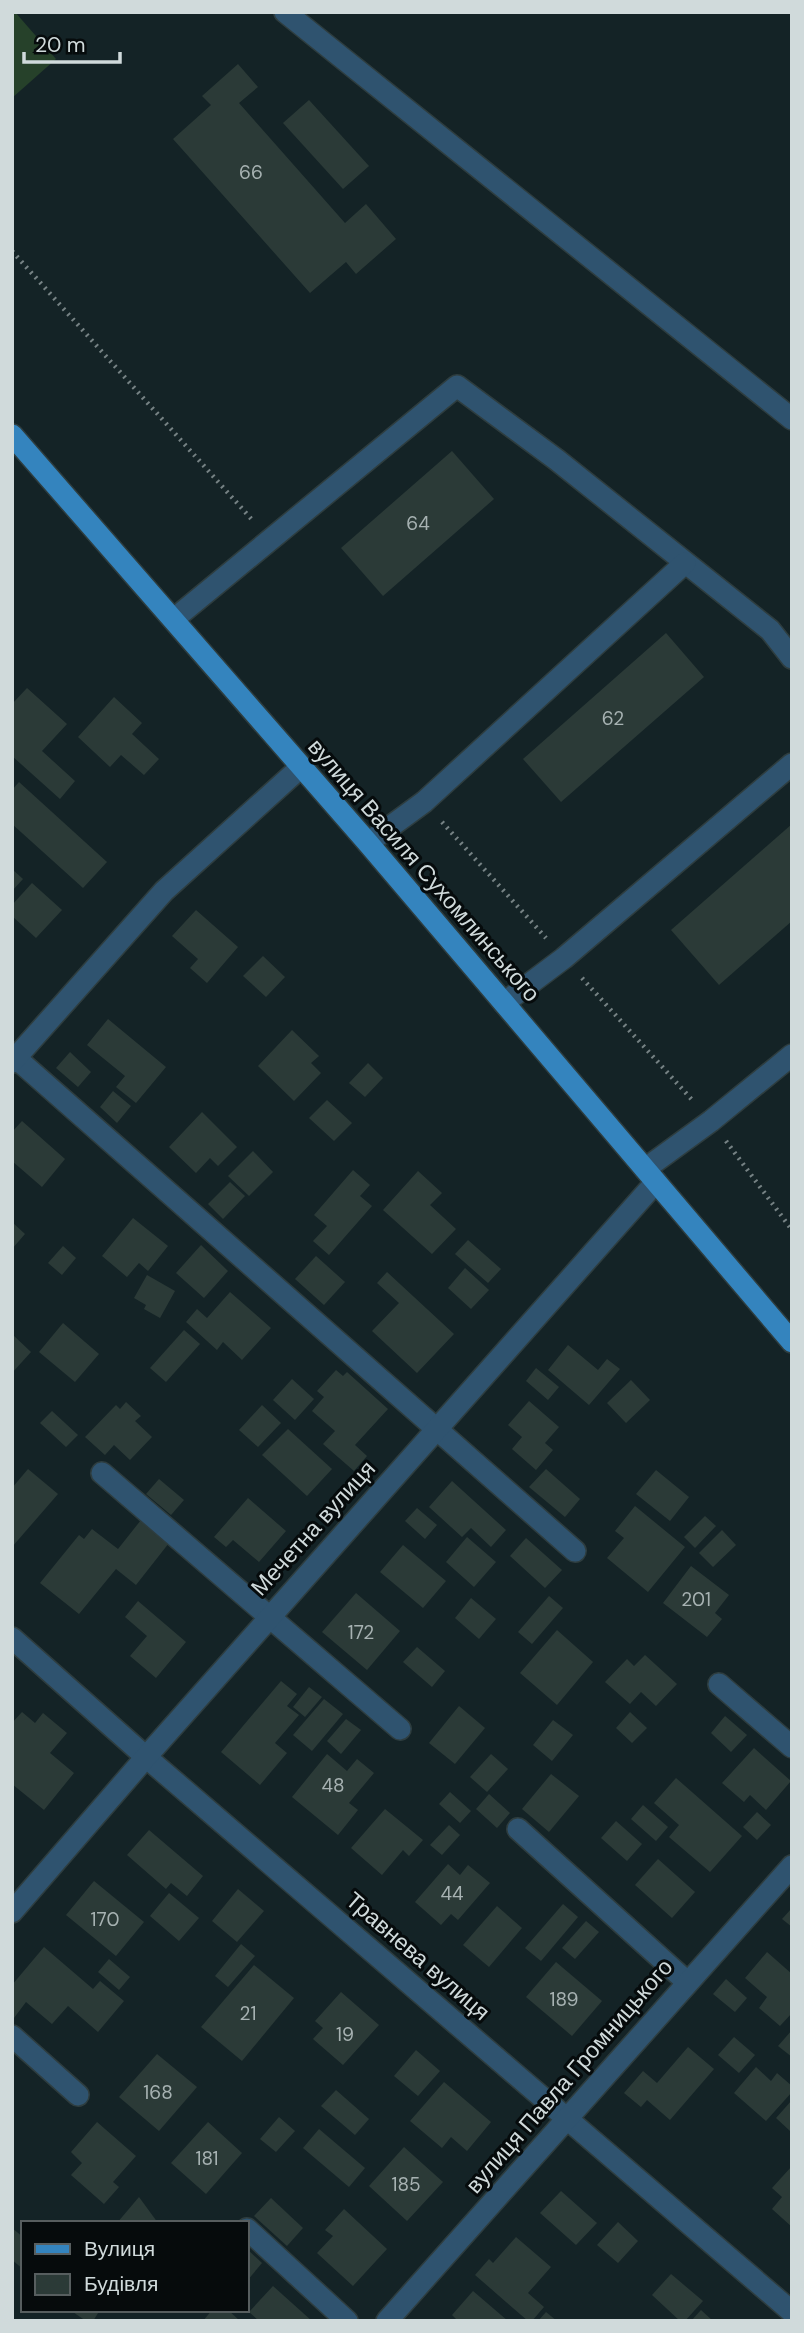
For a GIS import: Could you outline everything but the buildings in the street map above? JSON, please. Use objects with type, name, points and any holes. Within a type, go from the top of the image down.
[{"type":"main road","name":"вулиця Василя Сухомлинського","points":[[12,435],[368,844],[792,1342]]},
{"type":"street","points":[[285,12],[792,419]]},
{"type":"street","points":[[174,619],[457,386],[557,460],[770,630],[792,658]]},
{"type":"street","points":[[368,844],[424,802],[685,563]]},
{"type":"street","points":[[503,1003],[564,958],[792,764]]},
{"type":"street","points":[[301,767],[164,891],[14,1060],[575,1551]]},
{"type":"street","name":"Мечетна вулиця","points":[[12,1912],[436,1429],[651,1175],[711,1121],[792,1055]]},
{"type":"street","points":[[102,1473],[400,1729]]},
{"type":"street","name":"Травнева вулиця","points":[[12,1638],[146,1757],[792,2312]]},
{"type":"street","points":[[719,1684],[792,1747]]},
{"type":"street","points":[[517,1829],[687,1982]]},
{"type":"street","name":"вулиця Павла Громницького","points":[[387,2321],[792,1866]]},
{"type":"street","points":[[12,2036],[78,2095]]},
{"type":"street","points":[[248,2230],[347,2321]]},
{"type":"path","points":[[12,251],[270,538]]},
{"type":"path","points":[[424,802],[711,1121],[792,1230]]},
{"type":"green space","points":[[12,12],[15,12],[56,59],[12,98]]}]
